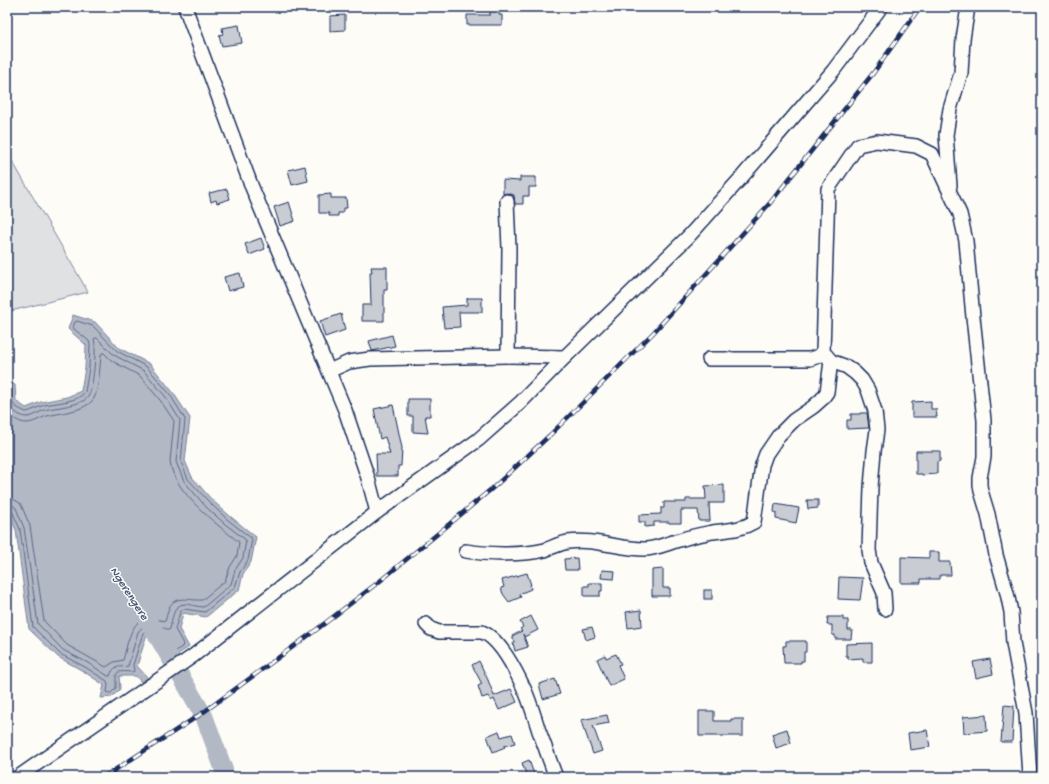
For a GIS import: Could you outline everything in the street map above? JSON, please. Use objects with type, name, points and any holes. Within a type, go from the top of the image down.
[{"type":"street","points":[[185,7],[251,185],[345,410],[368,478],[377,512]]},
{"type":"street","points":[[18,777],[193,656],[377,512],[478,440],[520,403],[689,236],[736,184],[833,71],[882,7]]},
{"type":"street","points":[[951,194],[946,135],[950,109],[961,73],[962,39],[968,7]]},
{"type":"street","points":[[466,552],[522,553],[544,550],[568,542],[586,541],[646,549],[714,532],[732,530],[747,526],[754,522],[762,465],[766,454],[779,435],[794,420],[822,399],[827,392],[828,189],[858,145],[877,141],[916,146],[932,154],[960,214],[966,241],[984,420],[984,457],[980,485],[1008,599],[1013,643],[1026,713],[1030,777]]},
{"type":"street","points":[[507,201],[509,248],[508,356]]},
{"type":"street","points":[[329,371],[349,362],[370,359],[508,356],[565,357]]},
{"type":"street","points":[[709,359],[810,359],[819,356],[827,356],[847,367],[862,380],[868,390],[875,411],[876,430],[871,487],[869,550],[871,562],[884,593],[885,610]]},
{"type":"street","points":[[426,624],[430,629],[439,632],[482,632],[486,633],[493,639],[512,665],[526,693],[556,777]]},
{"type":"shaded area","points":[[7,152],[88,292],[7,312]]},
{"type":"water","points":[[73,315],[95,322],[119,348],[150,364],[172,391],[190,418],[185,461],[192,477],[212,500],[256,537],[251,562],[243,574],[239,590],[206,617],[183,613],[179,629],[189,647],[172,658],[160,635],[147,634],[137,666],[148,678],[141,682],[136,676],[119,676],[120,689],[112,697],[101,698],[104,685],[58,657],[29,629],[16,530],[7,509],[7,381],[15,385],[16,401],[26,408],[41,402],[67,397],[81,391],[85,368],[86,345],[68,329]]},
{"type":"building","points":[[490,7],[499,7],[499,15],[502,15],[502,25],[467,25],[467,15],[490,15]]},
{"type":"building","points":[[345,15],[345,30],[330,31],[330,16]]},
{"type":"building","points":[[239,25],[242,43],[222,46],[219,35],[223,34],[222,28]]},
{"type":"building","points":[[305,166],[308,181],[292,185],[288,170]]},
{"type":"building","points":[[520,177],[536,177],[536,187],[529,187],[529,196],[523,196],[523,204],[515,204],[514,195],[507,193],[503,194],[503,180],[520,181]]},
{"type":"building","points":[[227,189],[230,199],[217,203],[216,200],[211,202],[209,193]]},
{"type":"building","points":[[331,194],[331,198],[346,198],[347,208],[343,208],[343,213],[338,213],[338,216],[329,216],[329,213],[319,213],[319,195]]},
{"type":"building","points":[[289,202],[295,221],[280,226],[274,207]]},
{"type":"building","points":[[261,238],[265,249],[249,255],[245,244]]},
{"type":"building","points":[[371,267],[387,267],[387,290],[384,290],[384,321],[362,321],[362,305],[371,305]]},
{"type":"building","points":[[240,273],[243,287],[228,291],[224,277]]},
{"type":"building","points":[[467,298],[482,298],[482,312],[459,312],[460,327],[444,328],[442,307],[467,305]]},
{"type":"building","points":[[341,314],[345,330],[325,337],[320,321]]},
{"type":"building","points":[[392,335],[395,346],[372,351],[369,341]]},
{"type":"building","points":[[408,399],[430,399],[430,416],[425,416],[428,433],[413,432],[413,416],[408,416]]},
{"type":"building","points":[[931,401],[931,409],[936,409],[937,417],[912,417],[912,402]]},
{"type":"building","points":[[393,405],[402,448],[401,466],[398,466],[398,476],[377,476],[376,454],[390,454],[385,437],[380,439],[374,409]]},
{"type":"building","points":[[867,413],[869,428],[847,429],[847,420],[851,420],[851,414]]},
{"type":"building","points":[[916,451],[940,451],[940,461],[937,462],[937,474],[916,474]]},
{"type":"building","points":[[724,485],[724,503],[709,503],[710,521],[699,521],[698,510],[681,510],[681,523],[654,522],[654,526],[645,527],[645,522],[639,522],[639,515],[661,514],[661,508],[664,508],[664,502],[686,502],[686,499],[706,499],[705,486]]},
{"type":"building","points":[[807,500],[818,500],[818,508],[808,509]]},
{"type":"building","points":[[775,504],[799,508],[796,523],[776,519],[776,513],[774,512]]},
{"type":"building","points":[[929,552],[939,552],[939,562],[950,562],[951,575],[940,575],[940,579],[921,579],[921,583],[901,583],[901,557],[929,558]]},
{"type":"building","points":[[577,558],[578,570],[565,570],[564,559]]},
{"type":"building","points":[[663,569],[663,588],[670,588],[670,596],[652,596],[652,570]]},
{"type":"building","points":[[602,570],[615,571],[614,579],[601,578]]},
{"type":"building","points":[[527,573],[531,589],[519,594],[521,597],[509,602],[503,594],[501,588],[504,587],[502,580]]},
{"type":"building","points":[[839,577],[863,578],[860,600],[838,599]]},
{"type":"building","points":[[589,583],[602,583],[602,591],[600,591],[600,596],[584,596],[584,586],[589,586]]},
{"type":"building","points":[[704,590],[712,590],[712,599],[704,599]]},
{"type":"building","points":[[641,610],[642,626],[628,628],[626,612]]},
{"type":"building","points":[[531,616],[538,630],[524,637],[528,647],[515,651],[513,643],[515,642],[512,636],[522,631],[520,629],[523,627],[520,622]]},
{"type":"building","points":[[828,617],[843,617],[843,620],[848,620],[848,630],[852,630],[851,639],[835,639],[835,635],[832,635],[832,625],[827,625]]},
{"type":"building","points":[[592,627],[595,637],[586,640],[583,629]]},
{"type":"building","points":[[786,641],[806,641],[804,661],[801,661],[801,663],[784,663],[783,646],[786,646]]},
{"type":"building","points":[[872,643],[872,662],[863,662],[863,658],[848,659],[848,656],[846,656],[846,644]]},
{"type":"building","points":[[616,654],[621,664],[618,665],[624,679],[609,686],[597,659],[605,655],[606,658]]},
{"type":"building","points":[[990,659],[993,674],[976,678],[973,662]]},
{"type":"building","points":[[479,661],[494,696],[511,689],[517,702],[499,710],[494,699],[491,701],[488,696],[482,698],[478,686],[482,684],[472,665]]},
{"type":"building","points":[[555,679],[560,694],[543,699],[539,684]]},
{"type":"building","points":[[1004,705],[1014,706],[1012,742],[1001,742]]},
{"type":"building","points":[[699,711],[714,711],[714,721],[743,719],[743,736],[699,736]]},
{"type":"building","points":[[607,715],[609,723],[593,726],[602,751],[593,754],[581,720]]},
{"type":"building","points":[[986,715],[987,731],[964,733],[963,717]]},
{"type":"building","points":[[787,729],[791,743],[776,748],[772,734]]},
{"type":"building","points":[[927,730],[930,747],[910,750],[908,733]]},
{"type":"building","points":[[499,731],[501,737],[512,734],[515,743],[504,746],[505,747],[493,752],[487,736]]},
{"type":"building","points":[[529,760],[535,777],[527,777],[522,763]]},
{"type":"waterway","name":"Ngerengere","points":[[145,615],[204,716],[224,770],[224,777]]},
{"type":"railway","points":[[104,777],[201,714],[380,581],[495,486],[550,435],[653,333],[770,203],[874,72],[920,7]]}]
